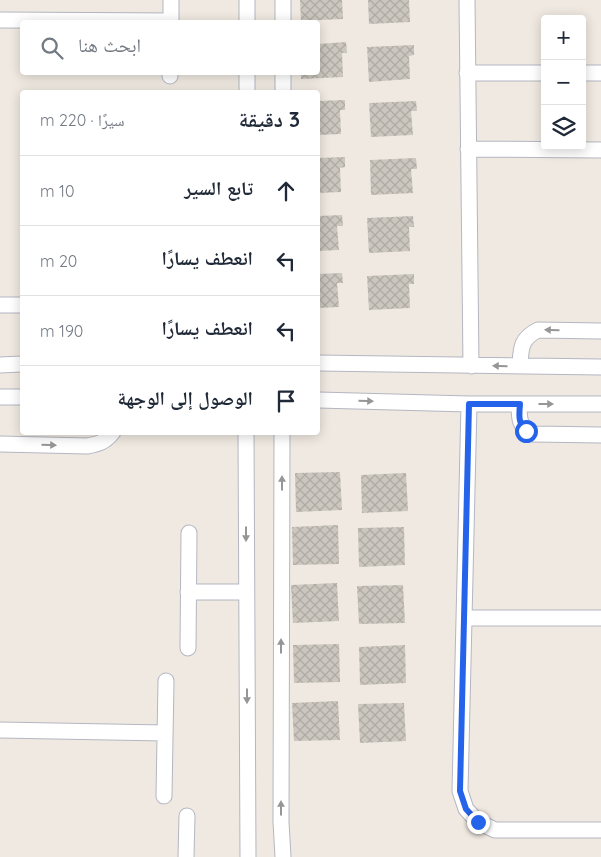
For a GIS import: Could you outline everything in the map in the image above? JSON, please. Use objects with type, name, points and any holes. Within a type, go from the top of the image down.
[{"type":"street","points":[[171,0],[171,20]]},
{"type":"street","points":[[247,0],[247,20]]},
{"type":"street","points":[[283,0],[283,20]]},
{"type":"street","points":[[467,0],[470,366]]},
{"type":"street","points":[[0,20],[20,20]]},
{"type":"street","points":[[467,72],[541,73]]},
{"type":"street","points":[[586,73],[601,74]]},
{"type":"street","points":[[247,75],[247,90]]},
{"type":"street","points":[[282,90],[283,75]]},
{"type":"street","points":[[468,149],[601,150]]},
{"type":"street","points":[[0,305],[20,305]]},
{"type":"street","points":[[520,366],[521,348],[524,340],[538,330],[601,331]]},
{"type":"street","points":[[320,362],[601,367]]},
{"type":"street","points":[[0,365],[20,364]]},
{"type":"street","points":[[0,397],[20,397]]},
{"type":"street","points":[[320,400],[469,404],[601,404]]},
{"type":"street","points":[[469,404],[460,791],[466,809],[478,822],[495,830],[601,830]]},
{"type":"street","points":[[520,404],[519,420],[526,431],[532,434],[601,435]]},
{"type":"street","points":[[0,444],[98,444],[107,440],[110,435]]},
{"type":"street","points":[[246,435],[248,857]]},
{"type":"street","points":[[282,435],[281,822],[284,857]]},
{"type":"street","points":[[188,648],[189,533]]},
{"type":"street","points":[[188,592],[246,592]]},
{"type":"street","points":[[465,618],[601,618]]},
{"type":"street","points":[[164,796],[166,681]]},
{"type":"street","points":[[0,730],[165,733]]},
{"type":"street","points":[[186,857],[187,816]]},
{"type":"building","points":[[300,0],[342,0],[343,19],[301,20]]},
{"type":"building","points":[[368,0],[409,0],[410,22],[369,24]]},
{"type":"building","points":[[346,42],[347,53],[342,53],[343,77],[301,79],[301,75],[320,75],[320,44]]},
{"type":"building","points":[[414,45],[414,55],[409,56],[410,79],[369,82],[367,47]]},
{"type":"building","points":[[345,100],[345,110],[340,110],[341,134],[320,135],[320,101]]},
{"type":"building","points":[[416,101],[417,111],[411,111],[413,135],[371,137],[369,103]]},
{"type":"building","points":[[345,157],[345,167],[340,168],[341,192],[320,193],[320,158]]},
{"type":"building","points":[[416,158],[417,169],[411,169],[413,193],[371,195],[370,160]]},
{"type":"building","points":[[342,215],[343,226],[337,226],[339,250],[320,251],[320,216]]},
{"type":"building","points":[[413,216],[414,227],[409,227],[410,251],[369,253],[367,218]]},
{"type":"building","points":[[342,273],[343,283],[337,283],[339,307],[320,308],[320,274]]},
{"type":"building","points":[[414,274],[414,284],[409,284],[410,308],[369,310],[367,276]]},
{"type":"building","points":[[340,472],[342,510],[296,512],[295,473]]},
{"type":"building","points":[[406,473],[408,511],[362,513],[361,475]]},
{"type":"building","points":[[338,525],[339,564],[293,565],[292,527]]},
{"type":"building","points":[[404,527],[405,565],[359,567],[358,528]]},
{"type":"building","points":[[337,583],[339,621],[293,623],[291,585]]},
{"type":"building","points":[[403,585],[405,623],[359,624],[357,586]]},
{"type":"building","points":[[339,644],[340,682],[294,683],[293,645]]},
{"type":"building","points":[[405,645],[406,683],[360,685],[359,647]]},
{"type":"building","points":[[338,701],[340,740],[294,741],[292,703]]},
{"type":"building","points":[[404,703],[406,741],[360,743],[358,704]]},
{"type":"route","points":[[478,822],[466,809],[460,791],[469,404],[520,404],[519,420],[526,431]]}]
